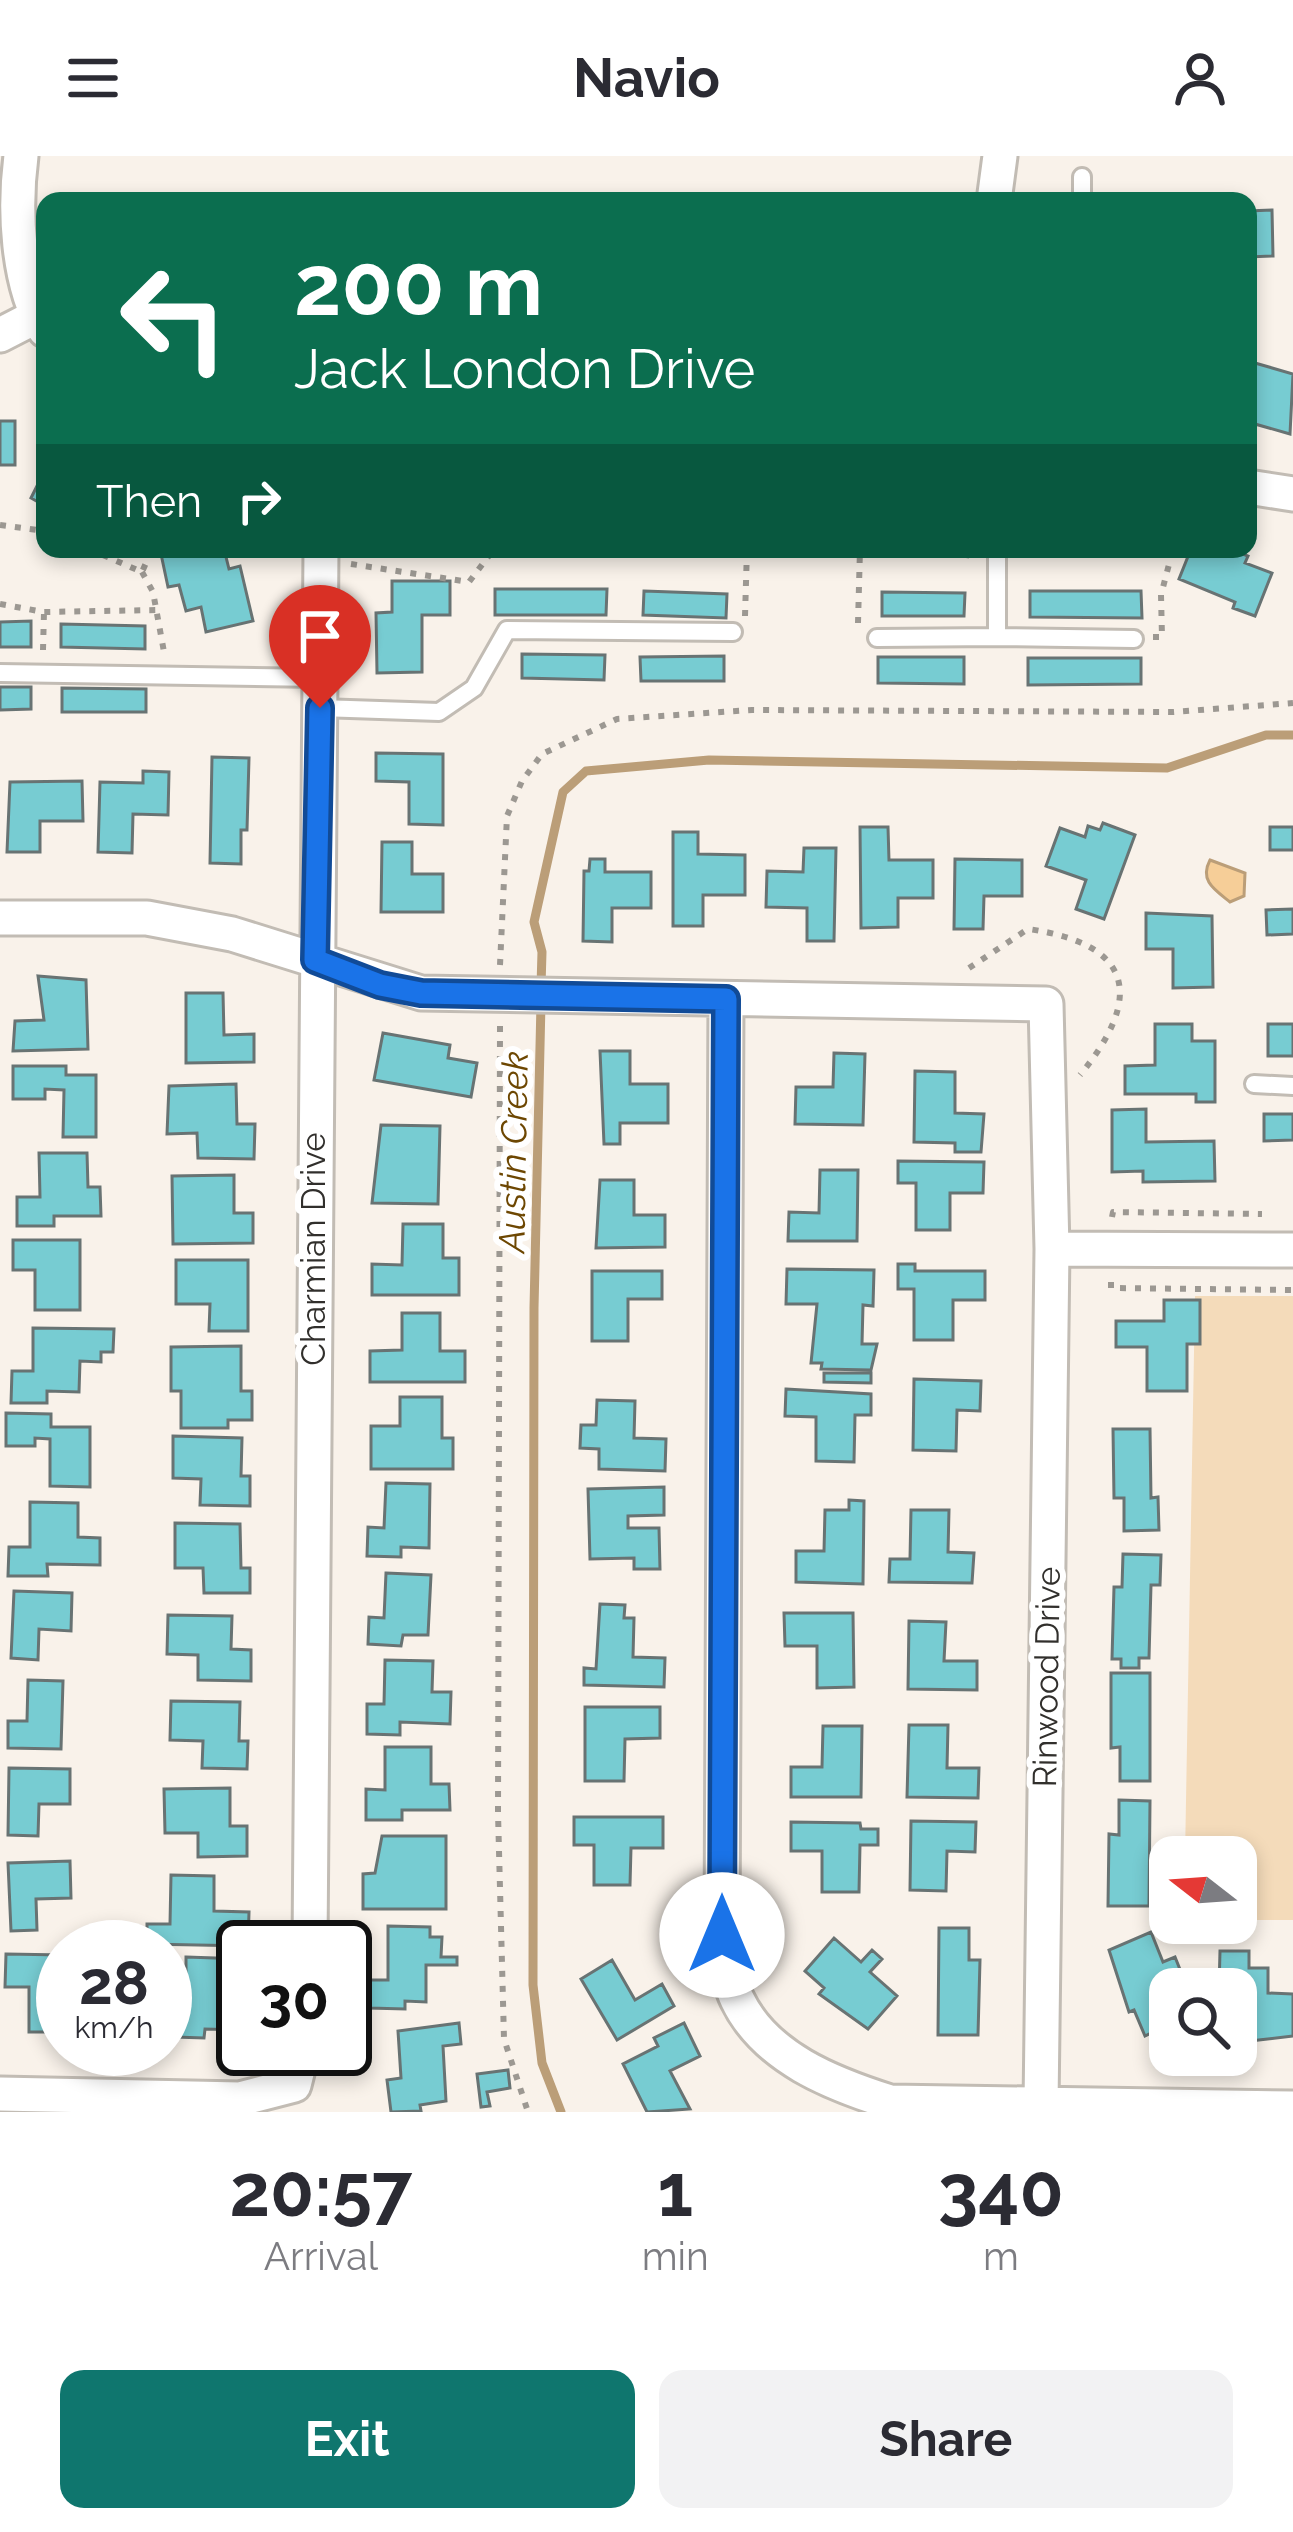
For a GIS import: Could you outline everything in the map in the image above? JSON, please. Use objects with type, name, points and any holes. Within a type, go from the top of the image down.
[{"type":"street","points":[[21,156],[19,233],[36,303]]},
{"type":"street","points":[[995,192],[1000,156]]},
{"type":"street","points":[[0,334],[36,324]]},
{"type":"street","points":[[1257,488],[1293,494]]},
{"type":"street","name":"Charmian Drive","points":[[310,1920],[322,558]]},
{"type":"street","points":[[0,918],[147,918],[232,934],[380,985],[421,993],[508,982],[569,997],[726,999],[722,1935],[737,1999],[766,2038],[842,2087],[890,2102],[1293,2108]]},
{"type":"street","name":"Rinwood Drive","points":[[726,999],[1046,1004],[1052,1249],[1042,2104]]},
{"type":"street","points":[[1052,1249],[1293,1250]]},
{"type":"street","points":[[0,2094],[240,2099],[294,2085],[296,2076]]},
{"type":"lane","points":[[1082,177],[1082,192]]},
{"type":"lane","points":[[997,558],[997,637]]},
{"type":"lane","points":[[0,673],[169,679],[320,693],[439,712],[474,688],[507,630],[733,632]]},
{"type":"lane","points":[[877,638],[1133,639]]},
{"type":"lane","points":[[1254,1084],[1293,1086]]},
{"type":"path","points":[[0,525],[36,530]]},
{"type":"path","points":[[110,558],[142,572],[157,610],[169,679]]},
{"type":"path","points":[[142,572],[148,558]]},
{"type":"path","points":[[345,558],[345,565],[469,582],[487,558]]},
{"type":"path","points":[[733,632],[745,621],[747,558]]},
{"type":"path","points":[[860,558],[858,622],[877,638]]},
{"type":"path","points":[[1133,639],[1162,637],[1161,595],[1171,558]]},
{"type":"path","points":[[0,604],[44,612],[157,610]]},
{"type":"path","points":[[42,675],[44,612]]},
{"type":"path","points":[[529,2112],[504,2039],[498,1813],[507,816],[522,782],[542,754],[617,719],[752,710],[1173,712],[1293,703]]},
{"type":"path","points":[[962,970],[981,964],[1007,938],[1028,929],[1066,934],[1095,947],[1115,968],[1124,997],[1106,1044],[1080,1074],[1078,1089]]},
{"type":"path","points":[[1093,1216],[1111,1221],[1113,1212],[1272,1215]]},
{"type":"path","points":[[1097,1281],[1111,1280],[1111,1288],[1293,1290]]},
{"type":"shaded area","points":[[1210,860],[1245,873],[1244,896],[1230,902],[1214,889],[1206,874]]},
{"type":"shaded area","points":[[1195,1296],[1293,1296],[1293,1920],[1257,1920],[1257,1836],[1185,1836]]},
{"type":"building","points":[[1272,210],[1273,256],[1257,257],[1257,211]]},
{"type":"building","points":[[1257,364],[1293,374],[1290,434],[1257,425]]},
{"type":"building","points":[[0,421],[15,421],[15,465],[0,465]]},
{"type":"building","points":[[162,558],[226,558],[229,569],[240,566],[253,621],[206,632],[201,607],[186,611],[179,585],[168,587]]},
{"type":"building","points":[[1187,558],[1247,558],[1245,563],[1272,573],[1255,616],[1233,608],[1235,602],[1179,579]]},
{"type":"building","points":[[392,581],[450,581],[450,615],[422,615],[422,672],[377,673],[376,613],[392,612]]},
{"type":"building","points":[[495,589],[607,589],[606,615],[495,615]]},
{"type":"building","points":[[644,591],[727,594],[726,618],[643,615]]},
{"type":"building","points":[[1030,591],[1141,591],[1142,618],[1030,617]]},
{"type":"building","points":[[882,592],[965,593],[964,616],[882,616]]},
{"type":"building","points":[[31,621],[31,647],[0,647],[0,622]]},
{"type":"building","points":[[61,624],[145,626],[145,649],[61,647]]},
{"type":"building","points":[[522,654],[605,655],[604,680],[522,678]]},
{"type":"building","points":[[724,656],[724,681],[641,681],[640,657]]},
{"type":"building","points":[[878,657],[964,657],[964,684],[878,683]]},
{"type":"building","points":[[1028,658],[1141,658],[1141,684],[1028,685]]},
{"type":"building","points":[[0,687],[31,687],[31,709],[0,710]]},
{"type":"building","points":[[62,688],[146,689],[146,712],[62,712]]},
{"type":"building","points":[[376,753],[443,754],[443,825],[409,824],[409,782],[376,781]]},
{"type":"building","points":[[212,757],[249,758],[241,864],[210,863]]},
{"type":"building","points":[[143,771],[169,772],[168,815],[133,814],[132,853],[98,852],[100,782],[143,783]]},
{"type":"building","points":[[82,781],[83,821],[40,821],[40,852],[7,852],[10,782]]},
{"type":"building","points":[[1103,823],[1135,835],[1104,919],[1076,909],[1086,880],[1046,866],[1060,828],[1085,837],[1088,826],[1100,830]]},
{"type":"building","points":[[860,827],[888,827],[889,860],[933,860],[933,898],[898,898],[898,927],[861,928]]},
{"type":"building","points":[[1270,827],[1293,827],[1293,850],[1270,850]]},
{"type":"building","points":[[673,832],[698,832],[698,854],[745,855],[745,895],[703,895],[703,926],[673,926]]},
{"type":"building","points":[[382,842],[412,842],[412,874],[443,874],[443,912],[381,912]]},
{"type":"building","points":[[804,848],[836,848],[834,941],[807,941],[807,908],[766,907],[767,871],[803,872]]},
{"type":"building","points":[[590,859],[605,859],[605,872],[651,872],[651,908],[612,908],[612,942],[583,941],[584,871],[589,871]]},
{"type":"building","points":[[955,859],[1022,860],[1022,896],[984,896],[983,929],[954,929]]},
{"type":"building","points":[[1293,909],[1293,934],[1267,935],[1266,910]]},
{"type":"building","points":[[1146,913],[1212,916],[1213,987],[1173,988],[1173,949],[1146,949]]},
{"type":"building","points":[[38,976],[86,980],[88,1049],[13,1051],[15,1021],[44,1020]]},
{"type":"building","points":[[186,993],[223,993],[224,1035],[254,1034],[254,1062],[186,1063]]},
{"type":"building","points":[[1155,1024],[1192,1024],[1192,1041],[1215,1041],[1215,1102],[1196,1102],[1196,1094],[1125,1094],[1125,1066],[1155,1065]]},
{"type":"building","points":[[1268,1024],[1293,1024],[1293,1056],[1268,1056]]},
{"type":"building","points":[[383,1033],[450,1045],[448,1058],[477,1063],[471,1097],[374,1080]]},
{"type":"building","points":[[600,1051],[630,1051],[630,1084],[668,1084],[668,1123],[620,1123],[620,1144],[604,1144]]},
{"type":"building","points":[[834,1053],[865,1054],[863,1125],[795,1124],[796,1087],[833,1087]]},
{"type":"building","points":[[13,1066],[66,1066],[66,1075],[96,1075],[96,1137],[63,1137],[64,1090],[45,1089],[45,1099],[13,1099]]},
{"type":"building","points":[[915,1071],[955,1072],[955,1113],[984,1114],[981,1152],[955,1152],[955,1143],[914,1142]]},
{"type":"building","points":[[236,1084],[237,1124],[255,1124],[254,1159],[198,1158],[197,1133],[167,1134],[169,1086]]},
{"type":"building","points":[[1146,1109],[1146,1142],[1214,1141],[1215,1181],[1143,1182],[1143,1171],[1112,1172],[1112,1110]]},
{"type":"building","points":[[1264,1114],[1293,1114],[1293,1140],[1264,1141]]},
{"type":"building","points":[[381,1125],[440,1126],[438,1204],[372,1203]]},
{"type":"building","points":[[39,1153],[87,1153],[88,1187],[100,1187],[101,1216],[54,1216],[54,1226],[17,1226],[17,1197],[40,1197]]},
{"type":"building","points":[[898,1161],[984,1162],[983,1193],[950,1193],[950,1230],[916,1230],[916,1183],[898,1183]]},
{"type":"building","points":[[820,1170],[858,1170],[857,1241],[788,1241],[789,1212],[819,1213]]},
{"type":"building","points":[[234,1175],[234,1213],[253,1213],[253,1243],[173,1244],[172,1176]]},
{"type":"building","points":[[600,1180],[634,1180],[634,1215],[665,1215],[665,1247],[596,1248]]},
{"type":"building","points":[[403,1224],[443,1224],[443,1258],[459,1258],[459,1295],[372,1295],[372,1264],[402,1265]]},
{"type":"building","points":[[13,1240],[80,1240],[80,1310],[35,1310],[35,1270],[13,1270]]},
{"type":"building","points":[[176,1260],[248,1260],[248,1331],[209,1331],[210,1304],[176,1304]]},
{"type":"building","points":[[898,1264],[915,1264],[915,1271],[985,1271],[985,1300],[953,1300],[953,1340],[914,1340],[914,1289],[898,1289]]},
{"type":"building","points":[[787,1269],[874,1270],[873,1306],[863,1305],[862,1344],[877,1344],[871,1370],[821,1369],[822,1363],[811,1363],[817,1304],[786,1304]]},
{"type":"building","points":[[592,1271],[662,1271],[662,1299],[628,1299],[628,1341],[592,1341]]},
{"type":"building","points":[[1164,1300],[1200,1300],[1200,1344],[1187,1344],[1187,1391],[1147,1391],[1147,1347],[1116,1347],[1116,1321],[1164,1321]]},
{"type":"building","points":[[402,1313],[440,1313],[440,1351],[465,1351],[465,1382],[370,1382],[370,1351],[402,1350]]},
{"type":"building","points":[[33,1328],[114,1329],[113,1352],[101,1352],[101,1362],[80,1361],[79,1392],[47,1391],[47,1403],[11,1403],[12,1371],[33,1371]]},
{"type":"building","points":[[241,1346],[241,1391],[252,1391],[252,1420],[228,1420],[228,1428],[181,1428],[181,1391],[171,1391],[171,1347]]},
{"type":"building","points":[[824,1373],[871,1373],[871,1383],[824,1382]]},
{"type":"building","points":[[914,1379],[981,1381],[980,1411],[957,1410],[956,1451],[913,1450]]},
{"type":"building","points":[[786,1389],[871,1394],[871,1415],[855,1415],[854,1462],[816,1461],[816,1417],[785,1416]]},
{"type":"building","points":[[400,1397],[442,1397],[442,1438],[453,1438],[453,1469],[371,1469],[371,1426],[400,1426]]},
{"type":"building","points":[[597,1400],[635,1401],[634,1438],[666,1439],[665,1471],[599,1469],[599,1449],[580,1448],[581,1425],[596,1425]]},
{"type":"building","points":[[6,1413],[51,1414],[51,1427],[90,1427],[90,1487],[50,1486],[50,1439],[35,1438],[35,1446],[6,1446]]},
{"type":"building","points":[[1113,1429],[1150,1429],[1151,1498],[1158,1497],[1159,1530],[1124,1531],[1124,1498],[1114,1498]]},
{"type":"building","points":[[173,1436],[242,1438],[241,1476],[250,1476],[250,1506],[200,1505],[201,1479],[173,1478]]},
{"type":"building","points":[[386,1483],[430,1484],[429,1548],[401,1547],[401,1557],[367,1556],[368,1527],[384,1528]]},
{"type":"building","points":[[664,1487],[664,1515],[628,1516],[628,1528],[659,1528],[660,1569],[634,1569],[634,1558],[590,1559],[588,1489]]},
{"type":"building","points":[[849,1500],[864,1501],[863,1584],[796,1582],[796,1551],[824,1551],[825,1510],[849,1510]]},
{"type":"building","points":[[30,1502],[78,1503],[78,1537],[100,1538],[100,1565],[47,1564],[48,1576],[8,1576],[9,1547],[30,1547]]},
{"type":"building","points":[[911,1510],[949,1510],[948,1552],[974,1553],[972,1583],[889,1582],[890,1559],[910,1559]]},
{"type":"building","points":[[175,1523],[240,1524],[241,1568],[250,1568],[250,1593],[204,1593],[203,1568],[175,1568]]},
{"type":"building","points":[[1123,1554],[1161,1555],[1160,1585],[1151,1585],[1149,1658],[1139,1658],[1139,1668],[1121,1668],[1121,1659],[1112,1659],[1114,1587],[1122,1587]]},
{"type":"building","points":[[386,1573],[431,1575],[428,1635],[403,1635],[401,1646],[368,1644],[369,1617],[384,1618]]},
{"type":"building","points":[[14,1591],[72,1593],[71,1631],[39,1629],[38,1660],[11,1658]]},
{"type":"building","points":[[600,1604],[625,1605],[624,1618],[634,1618],[633,1657],[665,1658],[664,1687],[584,1685],[584,1668],[596,1669]]},
{"type":"building","points":[[784,1613],[853,1613],[854,1687],[817,1688],[817,1646],[785,1646]]},
{"type":"building","points":[[168,1615],[232,1616],[231,1649],[251,1650],[251,1681],[198,1680],[198,1655],[167,1654]]},
{"type":"building","points":[[909,1621],[946,1622],[944,1661],[977,1661],[977,1690],[908,1689]]},
{"type":"building","points":[[385,1660],[433,1661],[432,1692],[451,1692],[450,1724],[400,1722],[400,1735],[367,1734],[367,1704],[384,1704]]},
{"type":"building","points":[[1111,1673],[1150,1673],[1150,1781],[1120,1781],[1120,1747],[1111,1748]]},
{"type":"building","points":[[28,1680],[63,1681],[61,1749],[8,1748],[8,1721],[27,1721]]},
{"type":"building","points":[[171,1701],[240,1702],[239,1741],[248,1741],[247,1769],[202,1768],[203,1741],[170,1740]]},
{"type":"building","points":[[585,1707],[660,1707],[660,1738],[625,1739],[624,1781],[585,1781]]},
{"type":"building","points":[[909,1725],[948,1725],[947,1768],[979,1768],[978,1798],[907,1797]]},
{"type":"building","points":[[823,1726],[862,1726],[861,1797],[791,1797],[791,1767],[822,1767]]},
{"type":"building","points":[[385,1747],[431,1747],[431,1784],[449,1784],[450,1810],[402,1810],[402,1820],[366,1820],[366,1789],[385,1790]]},
{"type":"building","points":[[9,1768],[70,1769],[70,1804],[39,1804],[38,1836],[8,1835]]},
{"type":"building","points":[[230,1788],[230,1826],[247,1826],[247,1856],[198,1857],[198,1833],[165,1833],[164,1789]]},
{"type":"building","points":[[1119,1800],[1150,1801],[1149,1906],[1108,1906],[1109,1834],[1119,1835]]},
{"type":"building","points":[[574,1817],[663,1817],[663,1848],[631,1848],[630,1885],[594,1885],[594,1845],[574,1845]]},
{"type":"building","points":[[911,1821],[976,1822],[975,1852],[947,1851],[946,1891],[910,1890]]},
{"type":"building","points":[[791,1822],[860,1823],[861,1829],[878,1829],[878,1845],[860,1845],[859,1892],[822,1892],[822,1851],[791,1851]]},
{"type":"building","points":[[382,1836],[446,1836],[446,1909],[363,1909],[363,1874],[375,1873]]},
{"type":"building","points":[[70,1861],[71,1898],[36,1899],[36,1930],[11,1931],[8,1863]]},
{"type":"building","points":[[171,1875],[214,1876],[214,1911],[249,1912],[249,1920],[216,1920],[216,1945],[192,1945],[192,1920],[170,1920]]},
{"type":"building","points":[[388,1926],[430,1927],[430,1937],[442,1937],[441,1957],[457,1957],[457,1965],[426,1965],[426,2002],[405,2001],[405,2009],[372,2008],[372,1980],[388,1980]]},
{"type":"building","points":[[939,1928],[969,1928],[969,1960],[980,1960],[978,2035],[938,2035]]},
{"type":"building","points":[[1149,1933],[1149,1944],[1156,1944],[1163,1962],[1175,1957],[1179,1968],[1149,1968],[1149,2034],[1145,2036],[1134,2010],[1129,2012],[1109,1950]]},
{"type":"building","points":[[834,1938],[861,1962],[872,1950],[882,1959],[870,1972],[897,1996],[868,2029],[819,1994],[824,1988],[805,1971]]},
{"type":"building","points":[[1220,1951],[1249,1951],[1249,1968],[1220,1968]]},
{"type":"building","points":[[6,1954],[36,1955],[36,2032],[29,2032],[29,1987],[5,1987]]},
{"type":"building","points":[[192,1957],[216,1958],[216,2029],[205,2029],[204,2038],[192,2038]]},
{"type":"building","points":[[612,1960],[635,2000],[662,1984],[674,2006],[617,2040],[581,1979]]},
{"type":"building","points":[[1257,1968],[1268,1968],[1268,1993],[1293,1994],[1293,2036],[1257,2040]]},
{"type":"building","points":[[459,2023],[461,2044],[443,2046],[446,2101],[420,2105],[421,2111],[391,2112],[387,2080],[401,2078],[398,2031]]},
{"type":"building","points":[[684,2023],[700,2056],[670,2071],[690,2109],[647,2112],[623,2064],[658,2046],[654,2038]]},
{"type":"building","points":[[508,2070],[510,2088],[487,2092],[490,2106],[481,2107],[477,2074]]},
{"type":"waterway","name":"Austin Creek","points":[[541,986],[542,952],[534,922],[563,792],[586,771],[709,760],[1167,768],[1266,735],[1293,735]]},
{"type":"waterway","name":"Austin Creek","points":[[541,1003],[534,1308],[533,1985],[542,2063],[561,2112]]},
{"type":"route","points":[[320,708],[315,960],[380,985],[421,993],[726,999],[722,1935]]}]
